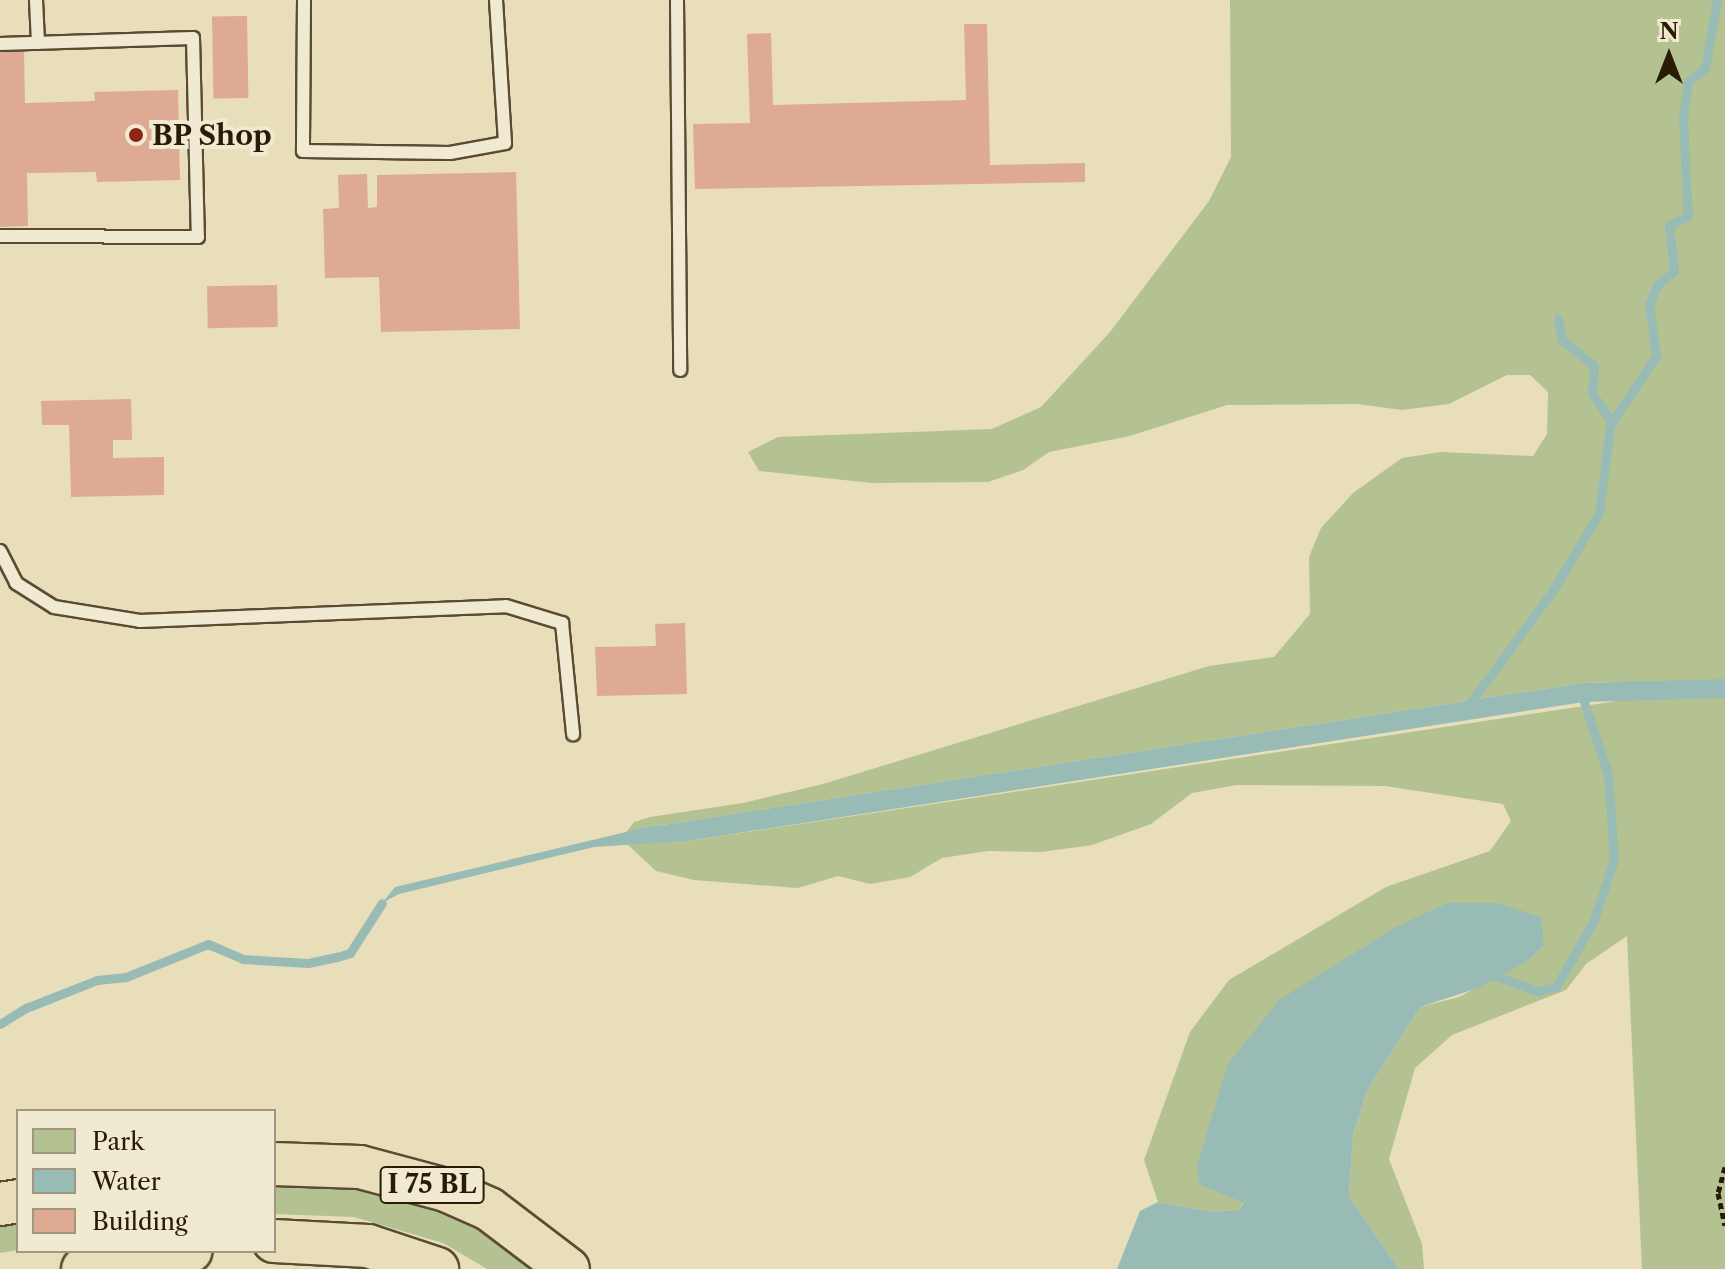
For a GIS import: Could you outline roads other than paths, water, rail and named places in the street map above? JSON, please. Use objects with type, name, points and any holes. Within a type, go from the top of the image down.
[{"type":"highway","name":"I 75 BL","points":[[276,1164],[360,1167],[446,1190],[489,1209],[568,1269]]},
{"type":"highway","points":[[276,1241],[368,1246],[437,1269]]},
{"type":"highway","points":[[83,1269],[179,1253]]},
{"type":"lane","points":[[36,0],[38,43]]},
{"type":"lane","points":[[304,0],[303,151],[450,153],[505,143],[496,0]]},
{"type":"lane","points":[[677,0],[680,370]]},
{"type":"lane","points":[[0,44],[193,38],[198,237],[0,236]]},
{"type":"lane","points":[[0,551],[16,583],[54,607],[140,621],[506,606],[562,623],[573,734]]},
{"type":"water","points":[[1725,679],[1725,698],[1584,702],[687,841],[594,847],[399,894],[382,903],[395,887],[643,828],[1582,683]]},
{"type":"water","points":[[1447,903],[1498,903],[1541,917],[1544,945],[1526,962],[1478,988],[1420,1007],[1367,1091],[1353,1135],[1349,1196],[1399,1269],[1117,1269],[1140,1211],[1158,1202],[1213,1212],[1238,1210],[1244,1203],[1199,1184],[1197,1165],[1228,1064],[1279,1000],[1396,927]]},
{"type":"waterway","points":[[1471,702],[1553,590],[1599,513],[1610,425],[1656,356],[1649,304],[1657,285],[1674,271],[1669,225],[1688,216],[1683,120],[1688,82],[1705,68],[1717,0]]},
{"type":"waterway","points":[[1558,318],[1562,340],[1594,366],[1592,393],[1612,423]]},
{"type":"waterway","points":[[1488,973],[1537,991],[1556,987],[1594,920],[1614,859],[1608,774],[1584,702]]},
{"type":"waterway","points":[[0,1024],[26,1008],[97,980],[126,977],[208,944],[243,959],[308,963],[350,953],[382,903]]},
{"type":"place","name":"BP Shop","points":[[136,135]]}]
